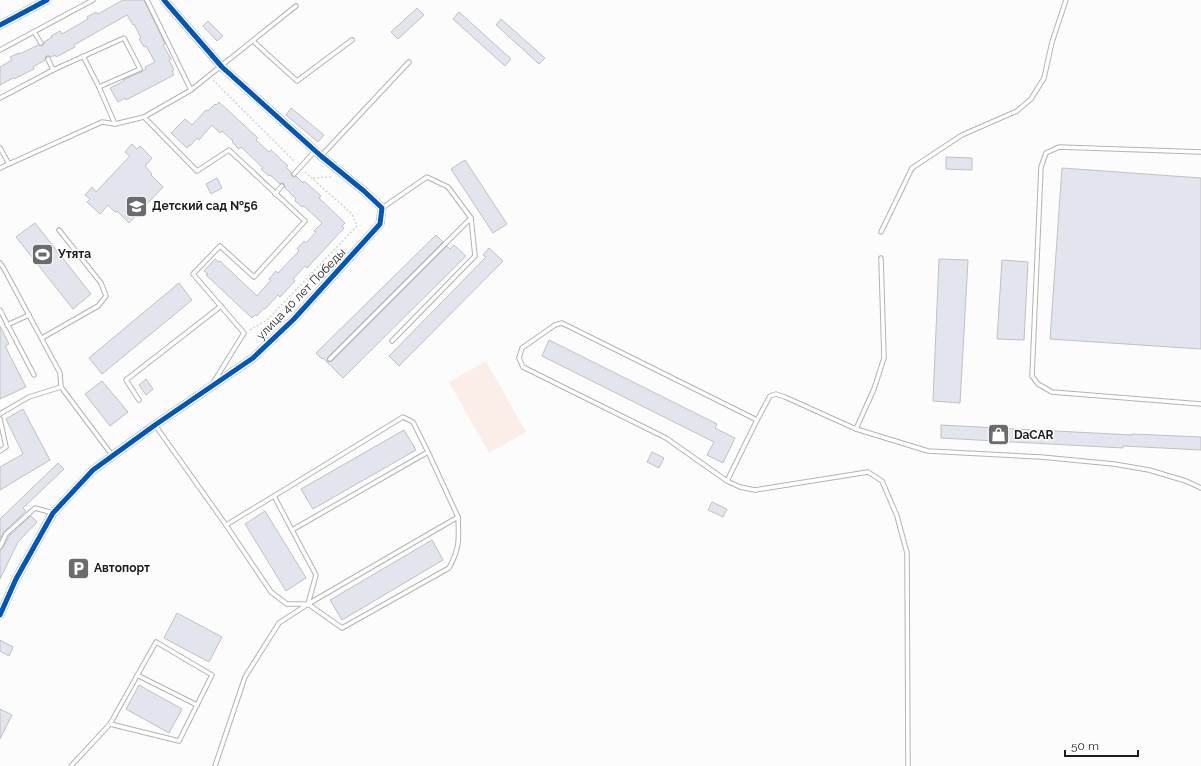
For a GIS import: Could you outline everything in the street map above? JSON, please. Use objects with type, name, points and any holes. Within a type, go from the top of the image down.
[{"type":"street","points":[[0,26],[47,0]]},
{"type":"street","points":[[164,0],[222,67],[382,208]]},
{"type":"street","name":"улица 40 лет Победы","points":[[0,615],[16,579],[53,513],[93,470],[112,455],[253,358],[294,319],[380,224],[382,208]]},
{"type":"lane","points":[[0,50],[93,0]]},
{"type":"lane","points":[[147,0],[191,90]]},
{"type":"lane","points":[[881,232],[912,168],[962,135],[1017,111],[1031,99],[1044,78],[1052,42],[1066,0]]},
{"type":"lane","points":[[0,168],[102,122],[115,124],[144,117],[191,90],[222,67],[296,6]]},
{"type":"lane","points":[[34,32],[41,43]]},
{"type":"lane","points":[[0,98],[53,70],[124,38],[140,69],[99,87]]},
{"type":"lane","points":[[252,42],[297,81],[352,40]]},
{"type":"lane","points":[[83,56],[99,87],[115,124]]},
{"type":"lane","points":[[48,59],[53,70]]},
{"type":"lane","points":[[294,174],[318,153],[409,62]]},
{"type":"lane","points":[[144,117],[197,171],[229,150],[305,221],[254,277],[220,246],[193,274],[244,333],[210,388]]},
{"type":"lane","points":[[1201,152],[1059,147],[1046,153],[1041,167],[1032,376],[1038,384],[1052,392],[1201,404]]},
{"type":"lane","points":[[0,148],[9,164]]},
{"type":"lane","points":[[382,208],[427,177],[448,187],[471,218],[476,256],[392,340]]},
{"type":"lane","points":[[275,194],[282,186]]},
{"type":"lane","points":[[330,359],[471,218]]},
{"type":"lane","points":[[42,338],[98,306],[106,296],[101,283],[60,230]]},
{"type":"lane","points":[[856,429],[874,388],[884,358],[881,258]]},
{"type":"lane","points":[[0,264],[42,338],[60,374],[61,387],[112,455]]},
{"type":"lane","points":[[139,400],[126,380],[221,306]]},
{"type":"lane","points":[[0,310],[34,375]]},
{"type":"lane","points":[[7,325],[29,316]]},
{"type":"lane","points":[[757,420],[562,323],[555,325],[522,348],[519,358],[523,367],[666,438],[727,482],[740,487],[755,490],[868,472],[882,481],[897,516],[907,553],[908,766]]},
{"type":"lane","points":[[0,414],[29,397],[61,387]]},
{"type":"lane","points":[[727,482],[770,396],[776,394],[856,429],[928,451],[1041,457],[1114,464],[1149,470],[1186,481],[1201,488]]},
{"type":"lane","points":[[155,425],[226,525],[271,592],[287,604],[308,604],[342,628],[449,568],[456,555],[459,538],[458,517],[428,452],[413,422],[403,417],[226,525]]},
{"type":"lane","points":[[0,419],[6,447],[0,451]]},
{"type":"lane","points":[[292,530],[428,452]]},
{"type":"lane","points":[[274,496],[316,575],[308,604]]},
{"type":"lane","points":[[0,547],[6,534],[35,508],[53,513]]},
{"type":"lane","points":[[215,766],[245,677],[280,623],[308,604],[458,517]]},
{"type":"lane","points":[[71,766],[110,724],[156,642],[212,675],[179,741],[110,724]]},
{"type":"lane","points":[[137,675],[197,705]]},
{"type":"path","points":[[313,178],[335,177]]},
{"type":"shaded area","points":[[486,361],[526,432],[489,453],[449,382]]},
{"type":"building","points":[[123,0],[144,0],[165,44],[163,45],[171,59],[169,60],[174,70],[172,71],[174,75],[126,100],[125,98],[118,102],[110,88],[141,72],[146,69],[145,67],[155,62],[146,46],[144,47],[139,39],[141,38],[134,24],[133,25],[127,15],[56,57],[55,55],[51,57],[46,56],[45,60],[33,67],[34,69],[0,85],[0,67],[12,60],[10,57],[38,45],[42,46],[44,42],[52,37],[51,36],[60,31],[62,34],[88,19],[87,17],[96,12],[98,14]]},
{"type":"building","points":[[417,8],[424,15],[398,39],[391,32]]},
{"type":"building","points":[[459,12],[511,59],[505,66],[453,19]]},
{"type":"building","points":[[501,19],[545,58],[539,64],[496,25]]},
{"type":"building","points":[[208,21],[223,36],[217,41],[203,26]]},
{"type":"building","points":[[219,102],[258,138],[256,140],[269,152],[271,150],[288,166],[286,167],[291,172],[292,176],[296,176],[303,183],[304,181],[321,196],[319,198],[345,223],[342,226],[344,228],[307,268],[305,266],[293,279],[295,281],[280,297],[278,295],[265,309],[264,308],[257,316],[255,315],[252,318],[206,275],[208,274],[204,271],[215,259],[219,262],[220,261],[257,296],[271,280],[269,279],[276,271],[278,273],[299,251],[297,249],[304,241],[306,243],[316,232],[314,231],[322,223],[304,206],[302,207],[295,201],[296,199],[285,188],[284,184],[280,184],[270,175],[269,176],[261,169],[263,168],[241,147],[239,149],[222,131],[220,133],[212,125],[199,140],[197,138],[187,148],[171,133],[185,119],[192,125],[206,110],[208,111]]},
{"type":"building","points":[[291,108],[324,135],[318,142],[286,115]]},
{"type":"building","points":[[132,144],[137,149],[140,146],[152,158],[145,166],[152,174],[151,175],[163,187],[129,223],[117,211],[115,212],[108,205],[100,214],[87,202],[90,199],[85,195],[92,187],[96,192],[130,156],[125,152]]},
{"type":"building","points":[[946,157],[972,158],[972,170],[946,169]]},
{"type":"building","points":[[465,160],[507,224],[493,233],[451,169]]},
{"type":"building","points":[[1062,168],[1201,178],[1201,349],[1050,339]]},
{"type":"building","points":[[217,178],[222,188],[211,194],[206,184]]},
{"type":"building","points":[[35,223],[91,294],[73,309],[16,237]]},
{"type":"building","points":[[436,235],[443,242],[328,357],[328,362],[332,361],[447,246],[450,249],[454,245],[466,256],[343,378],[316,353]]},
{"type":"building","points":[[489,248],[503,261],[399,366],[389,356],[486,257],[483,255]]},
{"type":"building","points":[[939,259],[968,260],[960,403],[933,401]]},
{"type":"building","points":[[1002,260],[1028,262],[1024,340],[997,339]]},
{"type":"building","points":[[179,283],[192,300],[102,374],[89,358]]},
{"type":"building","points":[[0,326],[9,344],[5,346],[26,387],[0,399]]},
{"type":"building","points":[[549,340],[717,424],[715,428],[735,438],[723,463],[707,455],[714,442],[542,356]]},
{"type":"building","points":[[146,379],[153,389],[146,395],[139,385]]},
{"type":"building","points":[[102,381],[128,412],[110,426],[85,394]]},
{"type":"building","points":[[23,409],[50,460],[0,490],[0,467],[23,454],[6,419]]},
{"type":"building","points":[[941,425],[1201,437],[1201,450],[1123,446],[1123,448],[941,438]]},
{"type":"building","points":[[404,430],[416,450],[313,509],[301,489]]},
{"type":"building","points":[[652,452],[664,458],[659,468],[647,462]]},
{"type":"building","points":[[58,463],[64,469],[23,508],[26,511],[4,532],[0,539],[0,519]]},
{"type":"building","points":[[712,502],[727,509],[723,517],[708,510]]},
{"type":"building","points":[[265,511],[306,578],[286,591],[245,524]]},
{"type":"building","points":[[31,516],[37,522],[18,542],[0,579],[0,550],[3,548],[9,536]]},
{"type":"building","points":[[432,540],[443,560],[342,620],[330,600]]},
{"type":"building","points":[[177,613],[222,637],[209,662],[164,638]]},
{"type":"building","points":[[0,640],[13,647],[9,656],[0,651]]},
{"type":"building","points":[[139,685],[182,709],[169,733],[126,709]]},
{"type":"building","points":[[0,709],[12,715],[0,739]]},
{"type":"cycle path","points":[[0,25],[47,0]]},
{"type":"cycle path","points":[[0,615],[16,579],[53,513],[93,470],[155,425],[253,358],[294,319],[380,224],[382,208],[364,191],[321,156],[222,67],[164,0]]},
{"type":"place","name":"Детский сад №56","points":[[137,206]]},
{"type":"place","name":"Утята","points":[[42,254]]},
{"type":"place","name":"DaCAR","points":[[999,435]]},
{"type":"place","name":"Автопорт","points":[[79,568]]}]
